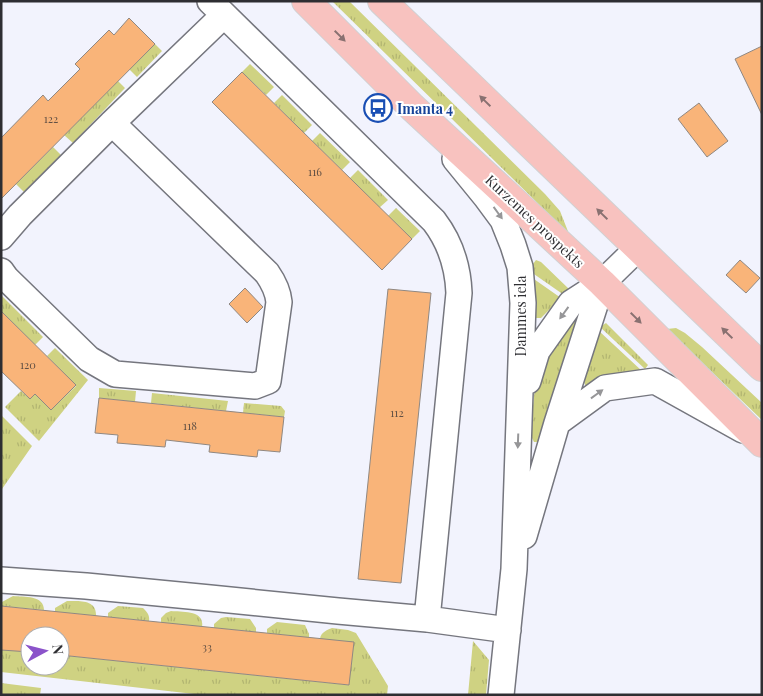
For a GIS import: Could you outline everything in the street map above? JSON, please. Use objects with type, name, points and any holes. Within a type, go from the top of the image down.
[{"type":"main road","name":"Kurzemes prospekts","points":[[306,1],[412,107],[602,283],[759,440]]},
{"type":"main road","points":[[382,1],[762,367]]},
{"type":"street","points":[[1,237],[20,215],[112,123],[217,8],[434,221],[447,241],[453,256],[459,293],[427,619]]},
{"type":"street","name":"Dammes iela","points":[[412,107],[503,220],[520,267],[523,303],[514,569],[501,695]]},
{"type":"street","points":[[1,271],[89,359],[115,374],[255,386],[268,381],[279,302],[278,294],[268,274],[112,123]]},
{"type":"street","name":"Dammes iela","points":[[519,410],[537,351],[571,303],[602,283],[638,248]]},
{"type":"street","name":"Dammes iela","points":[[514,569],[557,423],[602,283]]},
{"type":"street","points":[[557,423],[605,388],[655,381],[759,440]]},
{"type":"street","points":[[1,580],[95,587],[427,619],[508,630]]},
{"type":"green space","points":[[332,1],[349,1],[545,194],[560,211],[569,234]]},
{"type":"green space","points":[[155,44],[162,51],[137,77],[129,69]]},
{"type":"green space","points":[[250,64],[274,87],[266,95],[242,72]]},
{"type":"green space","points":[[118,81],[125,88],[73,143],[64,135]]},
{"type":"green space","points":[[282,95],[312,125],[304,133],[274,103]]},
{"type":"green space","points":[[320,133],[350,162],[342,170],[312,141]]},
{"type":"green space","points":[[53,147],[61,155],[25,193],[16,184]]},
{"type":"green space","points":[[358,170],[388,200],[379,208],[350,178]]},
{"type":"green space","points":[[396,208],[420,231],[412,239],[388,216]]},
{"type":"green space","points":[[536,260],[541,262],[569,289],[564,295],[531,272]]},
{"type":"green space","points":[[531,277],[561,298],[541,318],[536,318],[533,315]]},
{"type":"green space","points":[[1,295],[43,337],[35,345],[1,311]]},
{"type":"green space","points":[[576,318],[578,322],[539,442],[534,442],[532,438],[533,406],[538,375],[548,350],[554,341],[572,320]]},
{"type":"green space","points":[[606,323],[648,365],[645,369],[600,327]]},
{"type":"green space","points":[[676,328],[702,347],[762,403],[762,420],[667,329]]},
{"type":"green space","points":[[599,331],[642,371],[586,387],[584,382]]},
{"type":"green space","points":[[55,348],[88,380],[39,441],[5,407],[21,391],[30,399],[35,394],[51,410],[76,386],[47,356]]},
{"type":"green space","points":[[99,388],[136,391],[135,402],[99,398]]},
{"type":"green space","points":[[152,393],[228,401],[226,411],[151,403]]},
{"type":"green space","points":[[244,403],[281,406],[285,411],[284,417],[243,413]]},
{"type":"green space","points":[[1,415],[32,446],[2,489],[1,489]]},
{"type":"green space","points":[[13,596],[37,599],[43,605],[44,610],[1,606],[2,602]]},
{"type":"green space","points":[[67,601],[82,601],[94,606],[96,616],[55,612],[55,608]]},
{"type":"green space","points":[[118,606],[143,608],[149,615],[149,621],[108,617],[108,613]]},
{"type":"green space","points":[[171,611],[192,613],[200,617],[202,627],[161,623],[161,618]]},
{"type":"green space","points":[[221,618],[250,619],[256,628],[256,632],[214,628],[214,624]]},
{"type":"green space","points":[[277,622],[305,625],[309,638],[267,633],[267,629]]},
{"type":"green space","points":[[332,628],[356,633],[388,686],[387,695],[203,695],[36,676],[70,676],[70,656],[349,685],[320,639],[326,631]]},
{"type":"green space","points":[[473,641],[489,660],[486,695],[468,695]]},
{"type":"green space","points":[[1,649],[20,651],[20,674],[1,672]]},
{"type":"green space","points":[[1,683],[41,688],[40,695],[1,695]]},
{"type":"building","points":[[129,18],[155,44],[1,199],[1,138],[43,95],[48,101],[80,69],[75,64],[109,30],[114,35]]},
{"type":"building","points":[[762,46],[762,115],[735,59]]},
{"type":"building","points":[[242,72],[412,239],[382,270],[212,102]]},
{"type":"building","points":[[699,103],[728,141],[707,157],[678,119]]},
{"type":"building","points":[[740,260],[760,278],[746,293],[726,275]]},
{"type":"building","points":[[245,288],[263,307],[247,323],[229,304]]},
{"type":"building","points":[[388,289],[431,293],[401,583],[358,579]]},
{"type":"building","points":[[1,311],[76,385],[51,410],[35,394],[30,399],[1,371]]},
{"type":"building","points":[[99,398],[284,417],[280,452],[258,450],[257,457],[209,452],[210,445],[166,440],[165,447],[117,443],[118,435],[95,433]]},
{"type":"building","points":[[1,606],[354,642],[349,685],[70,656],[70,626],[20,626],[20,651],[1,650]]},
{"type":"place","name":"Imanta 4","points":[[378,108]]}]
